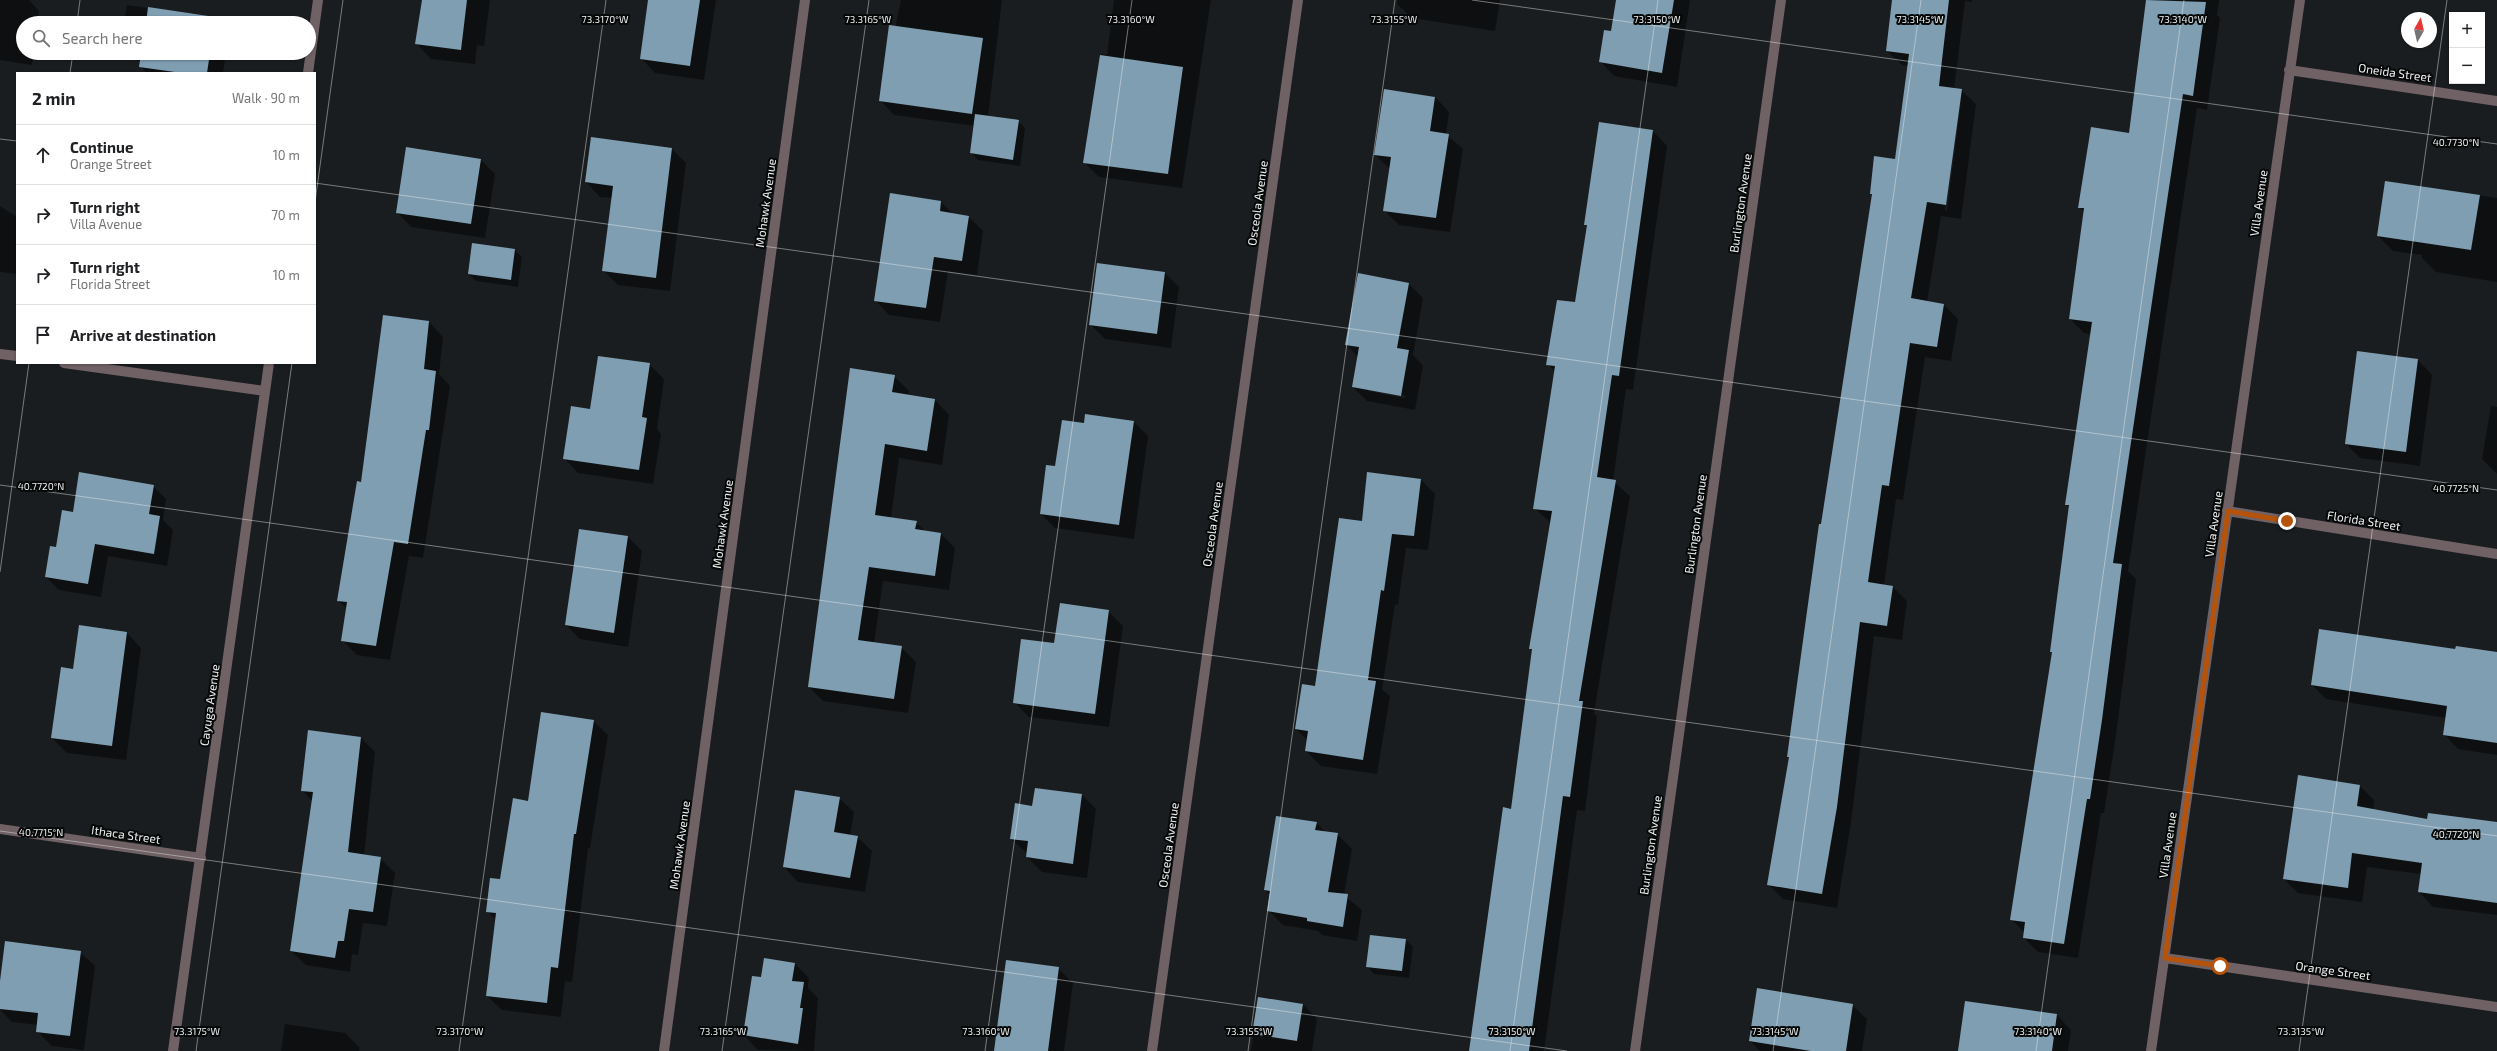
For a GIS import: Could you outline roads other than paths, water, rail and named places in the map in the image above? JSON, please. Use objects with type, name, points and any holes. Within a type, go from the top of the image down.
[{"type":"street","points":[[316,16],[318,0]]},
{"type":"street","name":"Mohawk Avenue","points":[[664,1051],[805,0]]},
{"type":"street","name":"Osceola Avenue","points":[[1152,1051],[1298,0]]},
{"type":"street","name":"Burlington Avenue","points":[[1634,1051],[1781,0]]},
{"type":"street","name":"Villa Avenue","points":[[2151,1051],[2300,0]]},
{"type":"street","points":[[308,72],[310,60]]},
{"type":"street","name":"Oneida Street","points":[[2290,70],[2497,101]]},
{"type":"street","points":[[0,354],[16,356]]},
{"type":"street","points":[[71,364],[265,391]]},
{"type":"street","name":"Cayuga Avenue","points":[[173,1051],[269,364]]},
{"type":"street","name":"Florida Street","points":[[2228,511],[2497,554]]},
{"type":"street","name":"Ithaca Street","points":[[0,829],[201,858]]},
{"type":"street","name":"Orange Street","points":[[2165,958],[2497,1007]]}]
